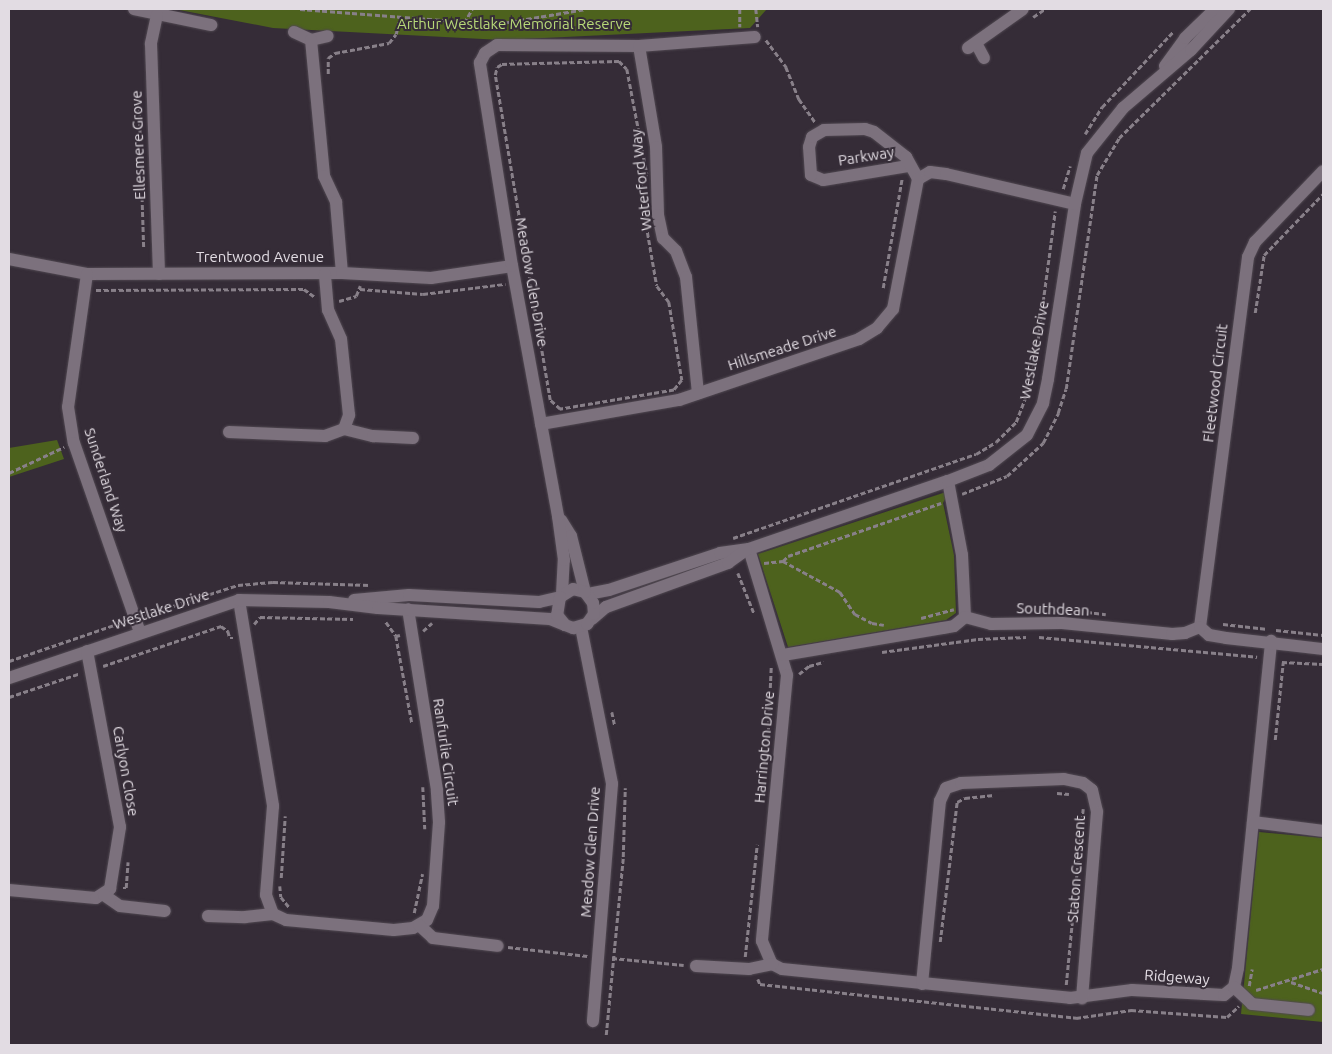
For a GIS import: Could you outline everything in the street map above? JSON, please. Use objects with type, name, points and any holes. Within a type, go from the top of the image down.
[{"type":"street","points":[[134,9],[211,26]]},
{"type":"street","points":[[984,58],[972,45],[1023,9]]},
{"type":"street","name":"Westlake Drive","points":[[1152,84],[1185,38],[1215,9]]},
{"type":"street","name":"Westlake Drive","points":[[586,593],[609,590],[720,553],[748,549],[948,482],[989,465],[1026,435],[1042,403],[1075,204],[1087,153],[1123,108],[1152,84],[1229,9]]},
{"type":"street","name":"Ellesmere Grove","points":[[156,15],[151,44],[159,274]]},
{"type":"street","points":[[294,32],[311,40],[328,36]]},
{"type":"street","points":[[639,46],[760,35]]},
{"type":"street","points":[[311,40],[324,176],[336,202],[342,272]]},
{"type":"street","name":"Meadow Glen Drive","points":[[561,595],[564,560],[558,516],[512,266],[480,63],[485,53],[497,45],[639,46]]},
{"type":"street","name":"Waterford Way","points":[[639,46],[656,147],[658,215],[663,238],[676,251],[686,277],[698,387]]},
{"type":"street","name":"Parkway","points":[[912,172],[906,157],[874,132],[865,129],[824,130],[812,138],[809,147],[808,166],[816,179],[930,172],[1061,195],[1075,204]]},
{"type":"street","name":"Fleetwood Circuit","points":[[1200,627],[1248,257],[1255,242],[1323,171]]},
{"type":"street","name":"Hillsmeade Drive","points":[[541,424],[678,400],[698,387],[859,339],[877,328],[893,309],[912,172]]},
{"type":"street","name":"Trentwood Avenue","points":[[9,259],[87,274],[325,274],[342,272],[431,278],[512,266]]},
{"type":"street","name":"Sunderland Way","points":[[87,274],[68,407],[74,443],[141,616],[140,632]]},
{"type":"street","points":[[325,274],[328,303],[341,339],[349,415],[344,429]]},
{"type":"street","points":[[229,432],[325,436],[344,429],[372,436],[413,438]]},
{"type":"street","points":[[783,655],[954,626],[960,613],[962,555],[948,482]]},
{"type":"street","name":"Meadow Glen Drive","points":[[558,516],[571,536],[586,593]]},
{"type":"street","name":"Westlake Drive","points":[[592,619],[606,607],[728,563],[748,549]]},
{"type":"street","name":"Harrington Drive","points":[[748,549],[783,655],[787,679],[762,941],[768,958]]},
{"type":"street","points":[[573,590],[586,593],[594,603],[592,619],[581,627],[565,625],[557,615],[561,595],[573,590]]},
{"type":"street","name":"Westlake Drive","points":[[329,602],[409,595],[539,602],[561,595]]},
{"type":"street","points":[[239,600],[273,806],[266,895],[272,914]]},
{"type":"street","name":"Westlake Drive","points":[[9,678],[239,600],[329,602],[550,619],[565,625]]},
{"type":"street","name":"Ranfurlie Circuit","points":[[408,609],[438,790],[439,822],[433,906],[427,920],[415,920]]},
{"type":"street","name":"Southdean","points":[[960,613],[991,624],[1062,623],[1172,634],[1185,633],[1200,627]]},
{"type":"street","name":"Meadow Glen Drive","points":[[581,627],[612,784],[593,1021]]},
{"type":"street","points":[[1200,627],[1209,635],[1226,638],[1323,648]]},
{"type":"street","points":[[1271,642],[1252,822],[1240,992],[1252,1004],[1309,1010]]},
{"type":"street","name":"Carlyon Close","points":[[86,651],[96,668],[120,827],[107,892]]},
{"type":"street","name":"Staton Crescent","points":[[922,984],[940,801],[946,788],[961,783],[1064,779],[1083,783],[1092,790],[1098,812],[1082,998]]},
{"type":"street","points":[[1252,822],[1323,832]]},
{"type":"street","points":[[9,890],[87,898],[107,892],[120,906],[165,911]]},
{"type":"street","points":[[208,916],[246,917],[272,914],[286,920],[394,930],[415,920],[433,938],[498,946]]},
{"type":"street","name":"Ridgeway","points":[[696,966],[745,969],[768,958],[782,969],[1082,998],[1132,990],[1210,996],[1240,992]]},
{"type":"path","points":[[300,9],[464,23],[527,21],[586,9]]},
{"type":"path","points":[[464,23],[472,9]]},
{"type":"path","points":[[614,9],[674,9]]},
{"type":"path","points":[[740,9],[740,38]]},
{"type":"path","points":[[756,9],[760,35],[786,66],[799,99],[824,130]]},
{"type":"path","points":[[329,84],[328,58],[335,53],[389,43],[396,34],[400,17]]},
{"type":"path","points":[[1083,138],[1102,106],[1175,30]]},
{"type":"path","points":[[553,403],[560,409],[674,390],[680,385],[682,380],[669,302],[657,286],[640,188],[647,174],[627,69],[619,61],[502,64],[497,66],[495,75],[502,134],[553,403],[554,422]]},
{"type":"path","points":[[723,541],[976,454],[996,442],[1016,422],[1027,393],[1036,354],[1049,247],[1061,195],[1072,161]]},
{"type":"path","points":[[882,295],[899,187],[912,172]]},
{"type":"path","points":[[1055,188],[1061,195]]},
{"type":"path","points":[[1254,319],[1264,255],[1323,194]]},
{"type":"path","points":[[135,290],[304,289],[328,303],[356,296],[361,274]]},
{"type":"path","points":[[96,299],[97,290]]},
{"type":"path","points":[[680,385],[698,387]]},
{"type":"path","points":[[9,473],[74,443]]},
{"type":"path","points":[[729,576],[754,566],[784,561],[840,592],[855,614],[872,623],[887,625]]},
{"type":"path","points":[[738,573],[755,616]]},
{"type":"path","points":[[9,661],[238,585],[273,582],[379,585]]},
{"type":"path","points":[[141,616],[144,606]]},
{"type":"path","points":[[912,621],[960,613]]},
{"type":"path","points":[[9,697],[221,626],[228,632],[230,638],[245,637],[254,633],[254,625],[260,617],[356,619]]},
{"type":"path","points":[[380,621],[387,622],[396,636],[414,731]]},
{"type":"path","points":[[396,636],[424,631],[432,623],[442,624]]},
{"type":"path","points":[[880,652],[978,639],[1028,637]]},
{"type":"path","points":[[1038,637],[1269,658],[1283,662],[1323,664]]},
{"type":"path","points":[[767,739],[772,682],[770,661]]},
{"type":"path","points":[[772,682],[801,674],[809,666],[829,661]]},
{"type":"path","points":[[1274,748],[1283,662]]},
{"type":"path","points":[[96,668],[104,675]]},
{"type":"path","points":[[422,778],[425,834]]},
{"type":"path","points":[[1050,792],[1073,794]]},
{"type":"path","points":[[940,946],[953,813],[957,802],[965,798],[1001,795]]},
{"type":"path","points":[[1065,1017],[1084,805]]},
{"type":"path","points":[[284,808],[281,897],[295,911]]},
{"type":"path","points":[[758,835],[745,969],[746,975],[755,974],[760,984],[1065,1017],[1131,1010],[1227,1017],[1238,1010],[1240,992],[1250,984],[1252,965]]},
{"type":"path","points":[[107,892],[126,888],[128,861]]},
{"type":"path","points":[[415,920],[422,869]]},
{"type":"path","points":[[498,946],[696,966]]},
{"type":"path","points":[[1240,992],[1290,981],[1323,969]]},
{"type":"path","points":[[1290,981],[1323,993]]},
{"type":"path","points":[[934,1003],[937,985]]},
{"type":"green space","name":"Arthur Westlake Memorial Reserve","points":[[174,9],[767,9],[750,28],[502,40],[273,28]]},
{"type":"green space","points":[[57,440],[64,459],[9,477],[9,448]]},
{"type":"green space","points":[[949,491],[943,503],[954,555],[956,613],[946,620],[788,647],[758,554]]},
{"type":"green space","points":[[1259,832],[1323,838],[1323,1022],[1241,1014]]}]
